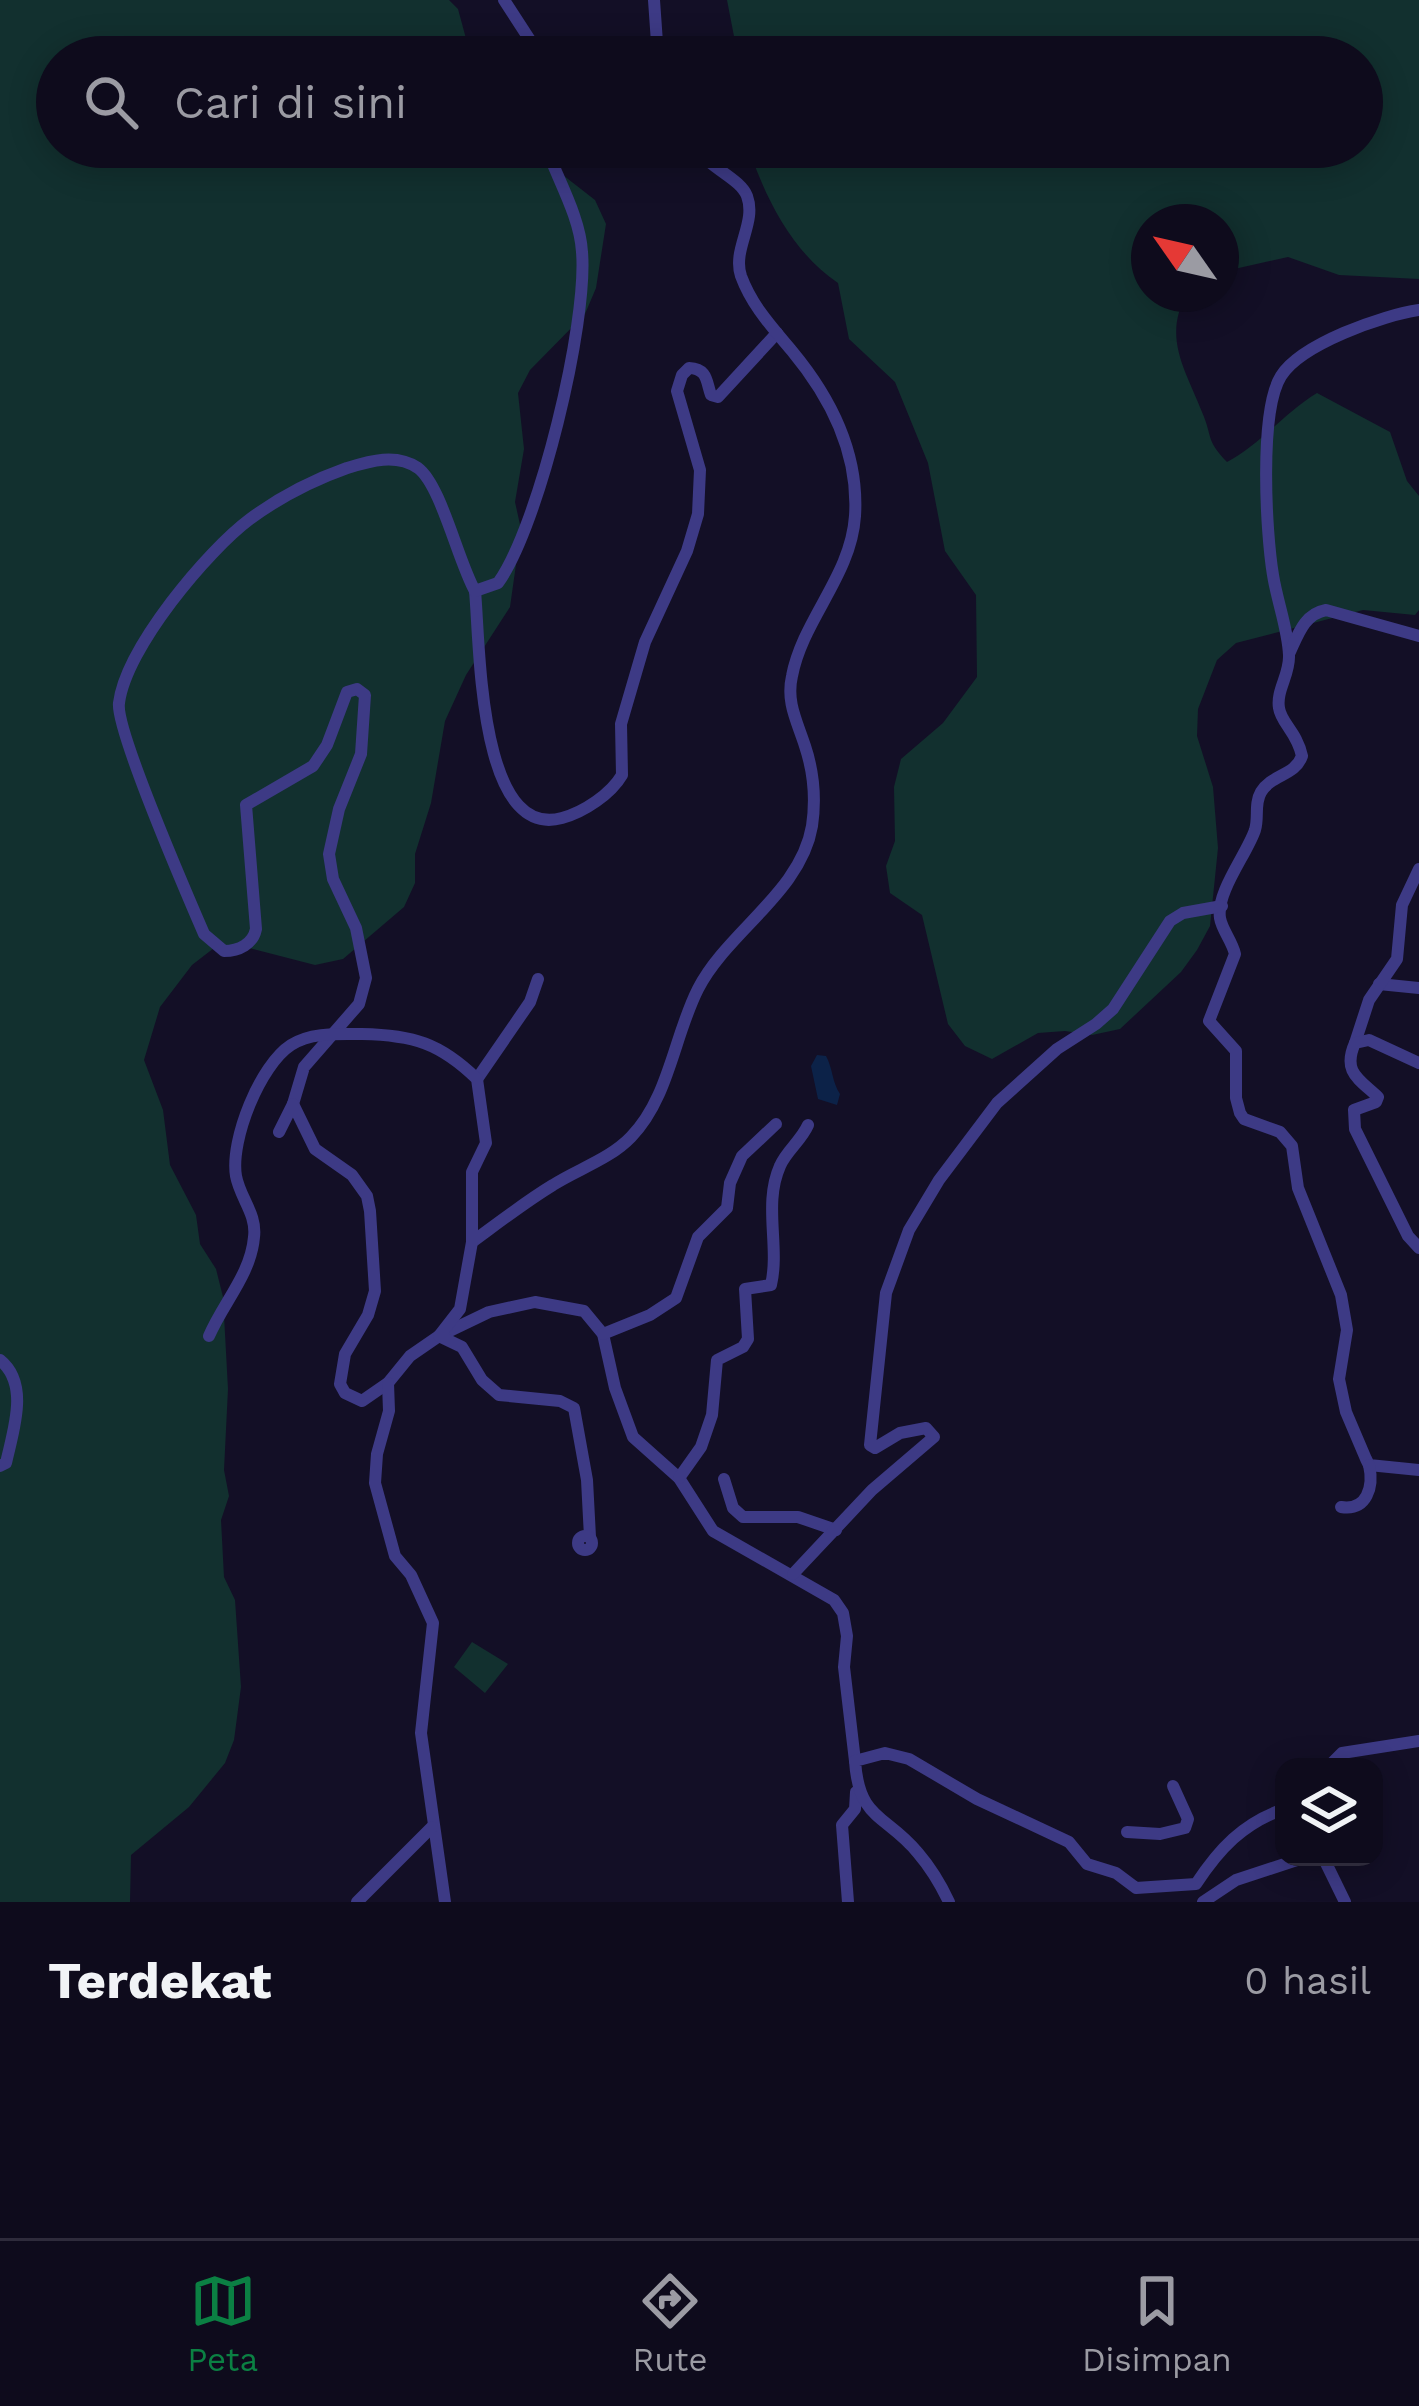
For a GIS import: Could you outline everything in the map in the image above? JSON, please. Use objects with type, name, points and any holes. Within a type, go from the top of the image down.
[{"type":"street","points":[[504,0],[527,36]]},
{"type":"street","points":[[654,0],[657,36]]},
{"type":"street","points":[[476,591],[498,583],[525,532],[577,329],[582,248],[553,168]]},
{"type":"street","points":[[472,1242],[554,1184],[630,1139],[655,1101],[698,988],[798,862],[811,831],[815,784],[790,704],[790,680],[797,656],[848,554],[855,485],[839,421],[805,366],[749,296],[738,267],[748,215],[745,192],[712,168]]},
{"type":"street","points":[[1341,1507],[1363,1502],[1373,1480],[1346,1412],[1339,1379],[1347,1330],[1345,1309],[1298,1188],[1292,1146],[1280,1132],[1240,1114],[1236,1051],[1209,1022],[1234,954],[1221,922],[1222,906],[1254,834],[1258,798],[1273,779],[1300,763],[1298,739],[1279,708],[1289,654],[1267,541],[1268,457],[1280,378],[1290,364],[1316,346],[1398,313],[1419,310]]},
{"type":"street","points":[[279,1132],[304,1066],[359,1004],[365,978],[356,928],[333,879],[329,854],[339,809],[362,754],[365,695],[357,688],[347,692],[327,745],[313,766],[246,805],[256,929],[246,945],[224,951],[210,942],[200,924],[118,715],[121,692],[141,648],[235,531],[294,490],[367,461],[406,462],[428,478],[476,591],[489,732],[502,785],[523,813],[541,819],[562,818],[604,796],[622,775],[620,724],[645,642],[687,551],[698,514],[700,470],[677,398],[680,380],[689,368],[698,369],[708,379],[711,395],[718,397],[777,333]]},
{"type":"street","points":[[1289,654],[1306,619],[1326,610],[1419,636]]},
{"type":"street","points":[[1419,869],[1402,905],[1397,959],[1364,1011],[1349,1061],[1353,1077],[1378,1097],[1354,1110],[1352,1122],[1408,1236],[1419,1248]]},
{"type":"street","points":[[793,1574],[872,1490],[934,1437],[926,1429],[910,1430],[875,1448],[869,1431],[886,1293],[909,1230],[940,1180],[1013,1087],[1113,1009],[1170,920],[1222,906]]},
{"type":"street","points":[[477,1079],[530,1003],[538,979]]},
{"type":"street","points":[[1379,984],[1419,988]]},
{"type":"street","points":[[209,1336],[253,1247],[253,1218],[235,1165],[254,1096],[267,1071],[291,1045],[334,1034],[415,1039],[445,1050],[477,1079],[486,1143],[472,1172],[472,1242],[460,1309],[439,1336]]},
{"type":"street","points":[[1355,1043],[1370,1040],[1419,1063]]},
{"type":"street","points":[[293,1104],[314,1148],[352,1174],[370,1210],[375,1291],[368,1315],[345,1354],[340,1384],[345,1393],[362,1401],[388,1383],[410,1356],[489,1312],[535,1302],[584,1311],[603,1334],[615,1388],[634,1437],[679,1478],[713,1532],[834,1600],[843,1613],[848,1636],[844,1667],[858,1801],[842,1825],[848,1902]]},
{"type":"street","points":[[603,1334],[650,1315],[676,1298],[698,1237],[727,1208],[730,1183],[742,1156],[776,1124]]},
{"type":"street","points":[[679,1478],[701,1447],[712,1415],[717,1360],[743,1347],[748,1339],[745,1289],[771,1285],[771,1207],[780,1163],[808,1125]]},
{"type":"street","points":[[439,1336],[462,1347],[482,1380],[499,1395],[560,1401],[574,1408],[587,1480],[590,1537]]},
{"type":"street","points":[[0,1360],[7,1364],[18,1396],[6,1463],[0,1466]]},
{"type":"street","points":[[388,1383],[389,1412],[377,1454],[375,1483],[395,1556],[411,1575],[433,1623],[421,1733],[445,1902]]},
{"type":"street","points":[[1369,1466],[1419,1470]]},
{"type":"street","points":[[724,1480],[733,1508],[743,1517],[798,1517],[836,1530]]},
{"type":"street","points":[[1336,1758],[1342,1753],[1419,1741]]},
{"type":"street","points":[[855,1761],[885,1753],[909,1759],[977,1799],[1069,1842],[1087,1864],[1116,1874],[1136,1888],[1196,1884]]},
{"type":"street","points":[[854,1785],[873,1814],[917,1852],[950,1902]]},
{"type":"street","points":[[1127,1832],[1160,1834],[1186,1828],[1188,1819],[1173,1786]]},
{"type":"street","points":[[1194,1902],[1196,1884],[1232,1838],[1275,1814]]},
{"type":"street","points":[[357,1902],[432,1828]]},
{"type":"street","points":[[1203,1902],[1236,1880],[1281,1866]]},
{"type":"street","points":[[1327,1866],[1345,1902]]},
{"type":"green space","points":[[0,0],[449,0],[458,9],[465,36],[36,36],[36,168],[554,168],[595,200],[606,224],[596,288],[585,314],[530,370],[518,393],[524,449],[515,502],[521,529],[510,607],[466,675],[445,721],[431,803],[415,854],[415,883],[404,907],[343,959],[315,965],[241,946],[214,948],[192,965],[160,1007],[144,1060],[163,1110],[170,1165],[196,1215],[200,1244],[216,1269],[223,1297],[228,1389],[224,1470],[229,1496],[221,1520],[224,1577],[235,1600],[241,1687],[234,1740],[225,1763],[189,1807],[131,1855],[130,1902],[0,1902]]},
{"type":"green space","points":[[727,0],[1419,0],[1419,279],[1339,275],[1288,257],[1239,268],[1239,204],[1131,204],[1131,312],[1180,312],[1179,354],[1212,443],[1227,462],[1317,393],[1390,432],[1407,481],[1419,496],[1419,610],[1415,615],[1363,610],[1236,643],[1217,660],[1198,709],[1197,736],[1213,787],[1218,848],[1210,926],[1197,950],[1181,972],[1120,1029],[1092,1035],[1038,1033],[992,1059],[965,1046],[948,1024],[922,915],[890,893],[886,866],[895,841],[894,787],[901,759],[943,723],[977,677],[976,595],[945,551],[928,463],[895,382],[849,339],[838,283],[794,240],[756,168],[1383,168],[1383,36],[734,36]]},
{"type":"green space","points":[[472,1642],[508,1664],[485,1693],[454,1667]]},
{"type":"water","points":[[817,1055],[828,1061],[840,1094],[837,1105],[818,1099],[811,1066]]}]
